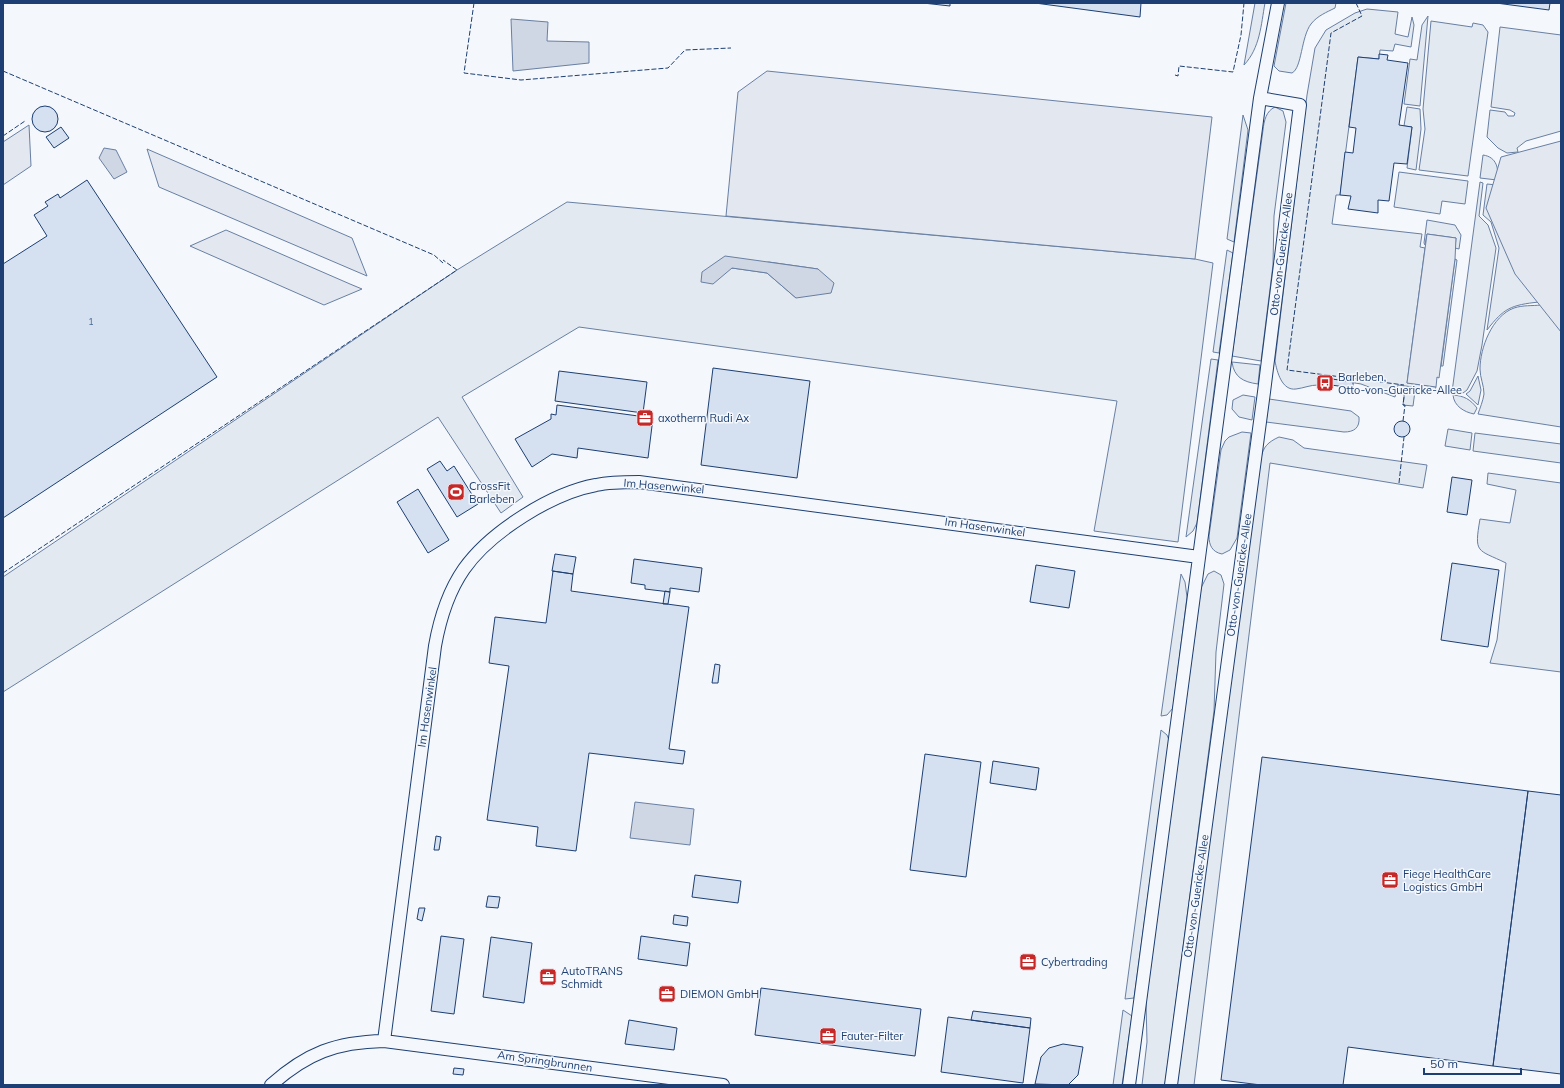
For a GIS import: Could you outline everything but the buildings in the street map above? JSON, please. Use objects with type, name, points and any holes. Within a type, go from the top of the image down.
[{"type":"street","points":[[1129,1085],[1260,98],[1278,3]]},
{"type":"street","name":"Otto-von-Guericke-Allee","points":[[1171,1085],[1264,392],[1300,105],[1260,98]]},
{"type":"street","name":"Im Hasenwinkel","points":[[384,1041],[435,646],[442,613],[454,585],[473,557],[503,532],[541,506],[561,496],[595,485],[612,482],[639,482],[1199,557]]},
{"type":"street","name":"Am Springbrunnen","points":[[271,1085],[301,1061],[329,1048],[349,1043],[384,1041],[723,1085]]},
{"type":"shaded area","points":[[1255,3],[1265,3],[1257,44],[1244,65]]},
{"type":"shaded area","points":[[1286,3],[1336,3],[1335,8],[1319,16],[1311,24],[1305,36],[1298,65],[1292,73],[1279,71],[1274,66]]},
{"type":"shaded area","points":[[1367,9],[1398,12],[1395,34],[1408,37],[1412,17],[1414,25],[1411,47],[1395,44],[1393,51],[1380,50],[1379,59],[1358,57],[1340,195],[1336,195],[1332,224],[1422,234],[1420,247],[1425,248],[1407,383],[1436,387],[1435,390],[1398,385],[1395,397],[1361,384],[1320,377],[1318,385],[1291,389],[1281,380],[1275,361],[1307,95],[1315,48],[1326,30],[1355,13]]},
{"type":"shaded area","points":[[1428,16],[1420,106],[1404,104],[1410,59],[1417,60],[1422,25]]},
{"type":"shaded area","points":[[511,19],[548,22],[547,41],[589,42],[589,63],[513,71]]},
{"type":"shaded area","points":[[1431,21],[1472,27],[1473,23],[1483,25],[1488,32],[1468,176],[1419,170],[1425,129],[1423,109]]},
{"type":"shaded area","points":[[1500,27],[1561,35],[1561,131],[1526,141],[1517,148],[1518,152],[1507,153],[1498,148],[1487,137],[1490,110],[1505,112],[1508,116],[1514,116],[1515,113],[1510,110],[1491,107]]},
{"type":"shaded area","points":[[767,71],[1212,117],[1195,259],[726,216],[738,92]]},
{"type":"shaded area","points":[[1275,107],[1283,111],[1286,122],[1274,216],[1273,265],[1261,361],[1232,356],[1263,127],[1269,111]]},
{"type":"shaded area","points":[[1407,107],[1420,109],[1421,129],[1416,170],[1407,168],[1412,127],[1404,126]]},
{"type":"shaded area","points":[[1243,115],[1248,130],[1234,242],[1227,239]]},
{"type":"shaded area","points":[[29,125],[31,166],[3,185],[3,142]]},
{"type":"shaded area","points":[[1561,141],[1561,332],[1515,274],[1486,208],[1501,157]]},
{"type":"shaded area","points":[[104,148],[116,150],[127,172],[114,179],[99,158]]},
{"type":"shaded area","points":[[147,149],[352,238],[367,276],[159,187]]},
{"type":"shaded area","points":[[1483,155],[1491,158],[1496,164],[1498,172],[1497,180],[1480,178]]},
{"type":"shaded area","points":[[1399,172],[1468,181],[1465,204],[1442,201],[1440,214],[1394,207]]},
{"type":"shaded area","points":[[1480,182],[1483,183],[1479,216],[1488,225],[1496,248],[1477,371],[1467,390],[1463,393],[1452,392]]},
{"type":"shaded area","points":[[1487,184],[1497,185],[1539,302],[1515,306],[1509,309],[1498,317],[1487,330],[1499,248],[1491,222],[1483,215]]},
{"type":"shaded area","points":[[567,202],[1195,259],[1213,263],[1178,542],[1094,531],[1117,401],[579,327],[462,397],[523,497],[501,513],[438,417],[3,692],[3,577],[457,270]],"holes":[[[769,262],[818,269],[796,298],[767,273],[732,268]]]},
{"type":"shaded area","points":[[1427,220],[1455,225],[1461,235],[1459,249],[1455,248],[1456,238],[1427,234],[1425,245]]},
{"type":"shaded area","points":[[226,230],[362,289],[324,305],[190,246]]},
{"type":"shaded area","points":[[1427,234],[1456,238],[1455,259],[1439,378],[1437,377],[1436,387],[1407,383]]},
{"type":"shaded area","points":[[1227,250],[1233,253],[1219,353],[1213,352]]},
{"type":"shaded area","points":[[725,256],[818,269],[834,283],[831,293],[796,298],[767,273],[732,268],[713,284],[701,282],[702,272]]},
{"type":"shaded area","points":[[1455,259],[1457,260],[1443,366],[1441,366]]},
{"type":"shaded area","points":[[1541,305],[1561,328],[1561,427],[1478,414],[1484,394],[1480,372],[1482,352],[1494,325],[1506,312],[1514,308]]},
{"type":"shaded area","points":[[1211,359],[1218,360],[1197,523],[1193,531],[1186,537]]},
{"type":"shaded area","points":[[1232,362],[1260,365],[1258,384],[1248,382],[1240,378],[1233,367]]},
{"type":"shaded area","points":[[1478,376],[1481,390],[1478,405],[1466,394],[1470,391]]},
{"type":"shaded area","points":[[1405,389],[1415,391],[1413,406],[1403,405]]},
{"type":"shaded area","points":[[1243,395],[1255,397],[1252,420],[1239,417],[1232,409],[1233,400]]},
{"type":"shaded area","points":[[1453,395],[1464,397],[1472,402],[1477,408],[1474,414],[1460,408],[1455,402]]},
{"type":"shaded area","points":[[1269,399],[1351,411],[1359,417],[1359,421],[1356,429],[1344,432],[1266,422]]},
{"type":"shaded area","points":[[1448,429],[1472,433],[1470,450],[1445,446]]},
{"type":"shaded area","points":[[1242,432],[1251,433],[1237,538],[1230,550],[1222,554],[1213,550],[1209,536],[1221,450],[1225,441],[1229,437]]},
{"type":"shaded area","points":[[1475,433],[1561,444],[1561,463],[1473,451]]},
{"type":"shaded area","points":[[1279,437],[1293,440],[1304,448],[1427,465],[1423,488],[1270,463],[1194,1085],[1177,1085],[1261,458],[1267,445]]},
{"type":"shaded area","points":[[1488,473],[1561,483],[1561,672],[1490,663],[1497,640],[1506,563],[1483,552],[1480,549],[1477,539],[1478,530],[1480,519],[1510,523],[1516,490],[1487,484]]},
{"type":"shaded area","points":[[1214,571],[1221,575],[1224,584],[1216,652],[1214,711],[1165,1085],[1142,1085],[1147,1042],[1146,1002],[1201,588],[1208,574]]},
{"type":"shaded area","points":[[1181,574],[1185,582],[1187,597],[1173,708],[1167,715],[1161,716]]},
{"type":"shaded area","points":[[1161,730],[1167,735],[1169,740],[1134,998],[1125,999]]},
{"type":"shaded area","points":[[635,802],[694,809],[690,845],[630,838]]},
{"type":"shaded area","points":[[1123,1010],[1132,1016],[1122,1085],[1113,1085]]},
{"type":"fence","points":[[474,3],[464,73],[521,80],[668,68],[685,50],[731,48]]},
{"type":"fence","points":[[1175,75],[1178,76],[1179,66],[1233,72],[1241,35],[1244,3]]},
{"type":"fence","points":[[1356,3],[1362,16],[1331,33],[1287,370],[1404,385]]},
{"type":"fence","points":[[3,71],[434,255],[443,263]]},
{"type":"fence","points":[[3,136],[25,121]]},
{"type":"fence","points":[[3,573],[457,270],[443,260]]},
{"type":"fence","points":[[1403,421],[1405,389]]},
{"type":"fence","points":[[1399,483],[1404,437]]},
{"type":"place","name":"Barleben, Otto-von-Guericke-Allee","points":[[1325,383]]},
{"type":"place","name":"axotherm Rudi Ax","points":[[645,418]]},
{"type":"place","name":"CrossFit Barleben","points":[[456,492]]},
{"type":"place","name":"Fiege HealthCare Logistics GmbH","points":[[1390,880]]},
{"type":"place","name":"Cybertrading","points":[[1028,962]]},
{"type":"place","name":"AutoTRANS Schmidt","points":[[548,977]]},
{"type":"place","name":"DIEMON GmbH","points":[[667,994]]},
{"type":"place","name":"Fauter-Filter","points":[[828,1036]]}]
